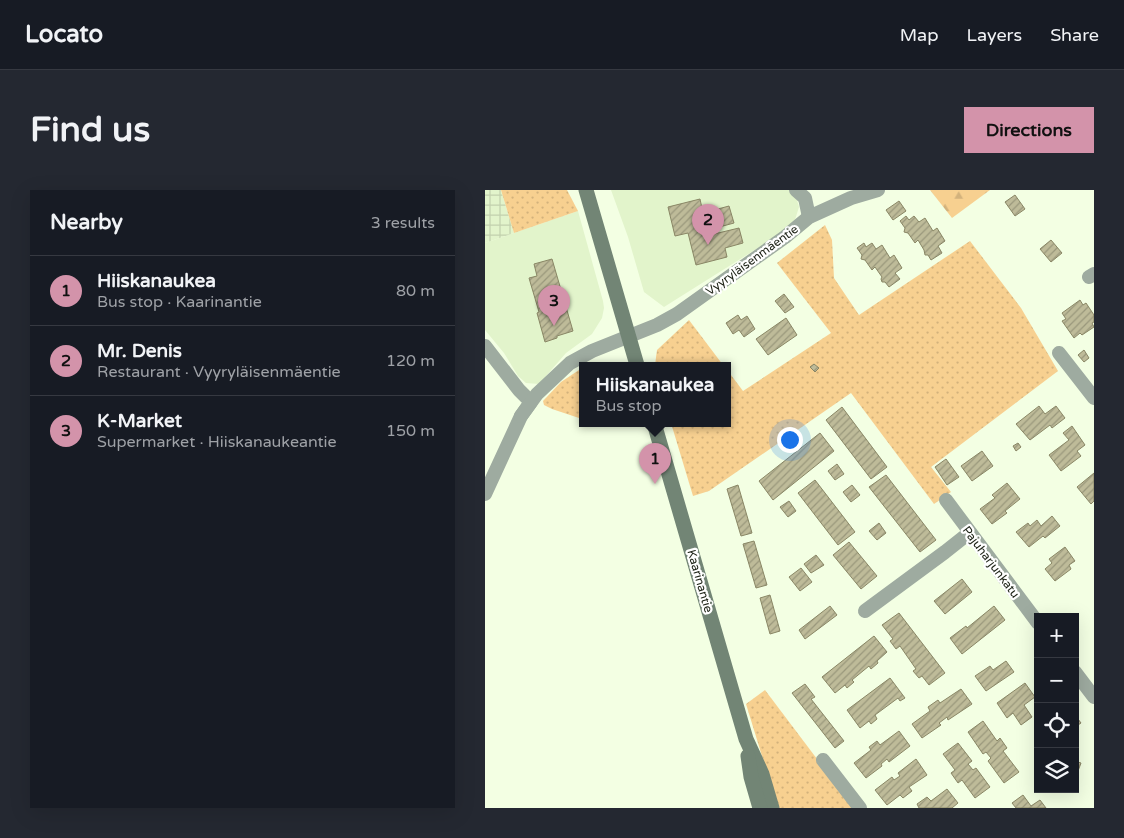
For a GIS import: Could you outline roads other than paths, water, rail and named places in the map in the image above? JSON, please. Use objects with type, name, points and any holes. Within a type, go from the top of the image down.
[{"type":"main road","points":[[586,190],[636,362]]},
{"type":"main road","name":"Kaarinantie","points":[[655,427],[746,739],[762,774],[772,808]]},
{"type":"main road","name":"Kaarinantie","points":[[746,739],[751,777],[760,808]]},
{"type":"street","name":"Vyyryläisenmäentie","points":[[521,416],[537,394],[570,363],[592,351],[657,325],[677,314],[785,237],[809,217],[851,198],[879,190]]},
{"type":"street","points":[[803,193],[809,217]]},
{"type":"street","points":[[485,346],[519,390],[531,402],[521,416],[485,494]]},
{"type":"street","points":[[1059,353],[1094,398]]},
{"type":"street","name":"Pajuharjunkatu","points":[[946,500],[1034,618]]},
{"type":"street","points":[[865,611],[969,533]]},
{"type":"street","points":[[1079,677],[1094,697]]},
{"type":"street","points":[[823,760],[860,808]]},
{"type":"place","name":"Mr. Denis","points":[[708,245]]},
{"type":"place","name":"K-Market","points":[[554,326]]},
{"type":"place","name":"Hiiskanaukea","points":[[655,484]]}]
